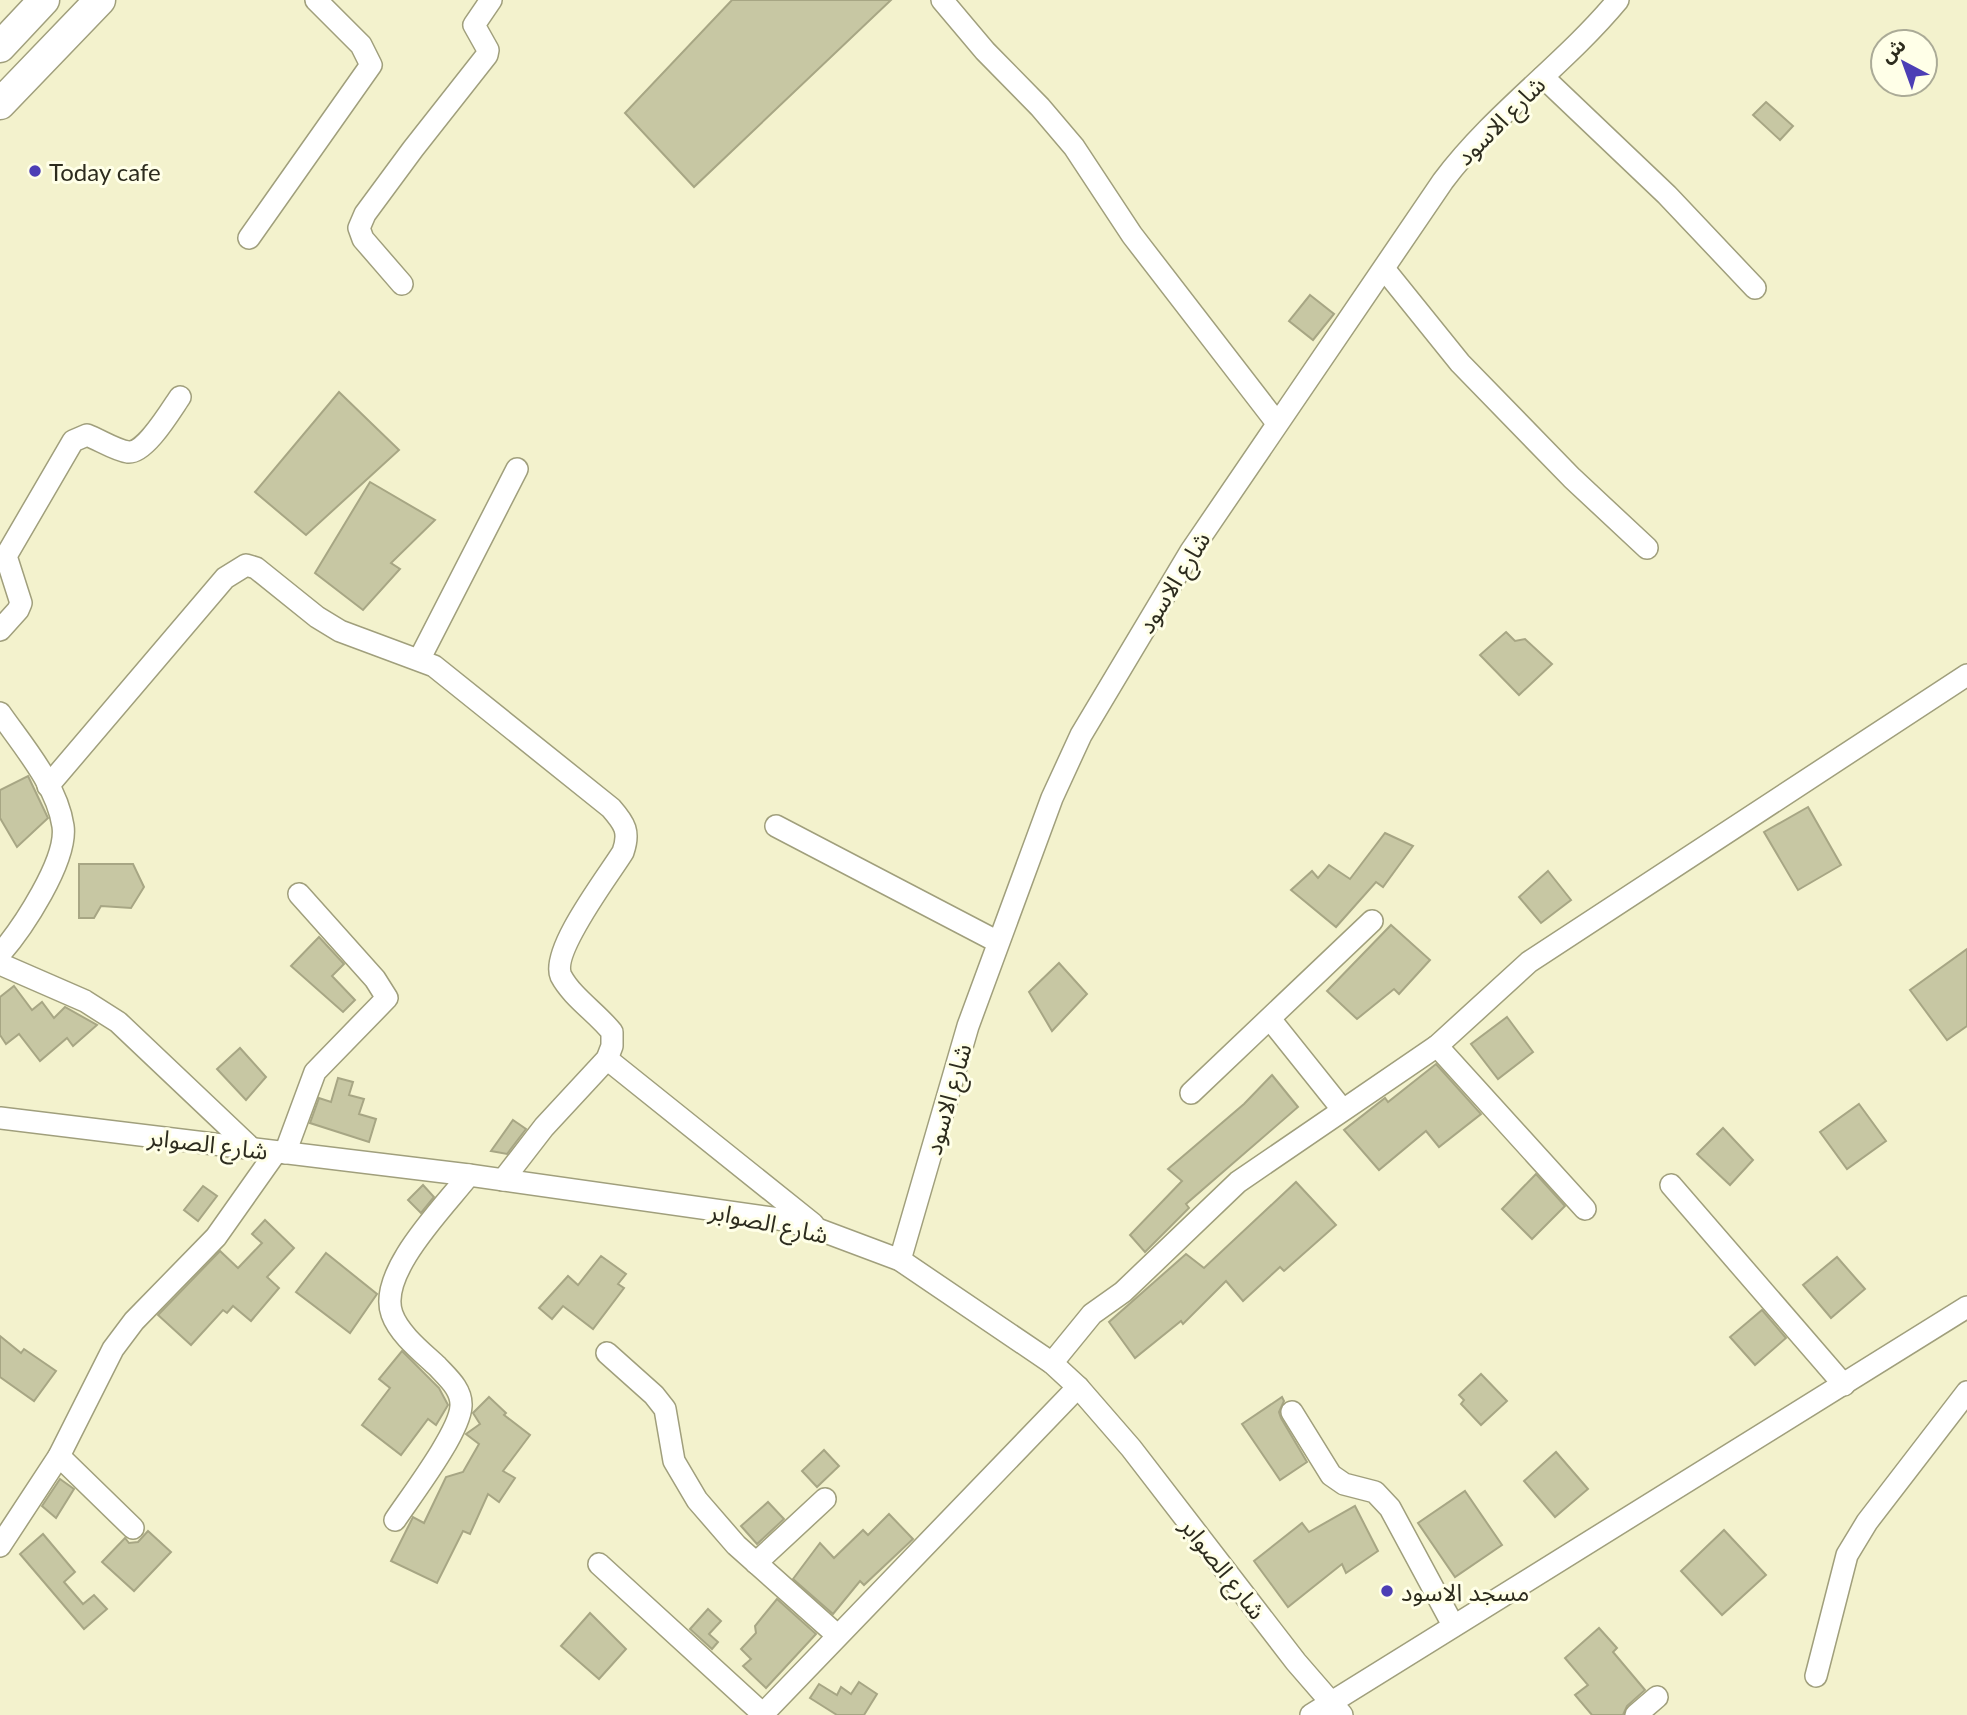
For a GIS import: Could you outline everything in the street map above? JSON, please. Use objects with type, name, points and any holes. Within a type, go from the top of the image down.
[{"type":"highway","points":[[0,47],[44,0]]},
{"type":"highway","points":[[0,104],[100,0]]},
{"type":"street","points":[[249,238],[371,65],[361,45],[316,0]]},
{"type":"street","points":[[402,284],[363,239],[359,228],[365,214],[413,149],[487,55],[488,50],[474,25],[491,0]]},
{"type":"street","points":[[942,0],[1073,146],[1132,234],[1277,423]]},
{"type":"street","name":"شارع الاسود","points":[[900,1260],[968,1026],[1052,798],[1081,736],[1191,551],[1468,148],[1543,77],[1618,0]]},
{"type":"street","points":[[1543,77],[1667,195],[1755,288]]},
{"type":"street","points":[[1385,270],[1460,363],[1572,478],[1647,548]]},
{"type":"street","points":[[0,630],[18,610],[20,603],[6,556],[73,441],[87,435],[129,452],[137,451],[146,444],[180,397]]},
{"type":"street","points":[[420,658],[517,469]]},
{"type":"street","points":[[48,786],[225,578],[246,565],[256,568],[317,617],[340,631],[420,658],[434,666],[600,799],[625,824],[628,836],[623,852],[567,941],[560,960],[560,973],[567,985],[612,1032],[612,1046],[607,1059],[544,1127],[503,1180]]},
{"type":"street","points":[[1052,1363],[1092,1314],[1123,1292],[1238,1182],[1437,1046],[1541,954],[1967,675]]},
{"type":"street","points":[[0,713],[48,786],[63,825],[62,841],[43,891],[23,927],[0,954]]},
{"type":"street","points":[[776,826],[998,942]]},
{"type":"street","points":[[0,1546],[59,1456],[113,1349],[134,1321],[216,1237],[280,1152],[315,1072],[387,998],[375,979],[299,894]]},
{"type":"street","points":[[1191,1093],[1372,921]]},
{"type":"street","points":[[0,964],[85,1001],[118,1022],[251,1148]]},
{"type":"street","points":[[1270,1019],[1342,1109]]},
{"type":"street","points":[[1437,1046],[1585,1209]]},
{"type":"street","points":[[607,1059],[820,1230]]},
{"type":"street","name":"شارع الصوابر","points":[[0,1118],[469,1175],[779,1219],[820,1230],[900,1260],[1052,1363],[1078,1387],[1131,1448],[1296,1662],[1336,1708]]},
{"type":"street","points":[[395,1520],[453,1430],[462,1405],[455,1385],[410,1340],[392,1315],[389,1295],[398,1266],[469,1175]]},
{"type":"street","points":[[1671,1185],[1844,1385]]},
{"type":"street","points":[[1311,1715],[1336,1708],[1453,1625],[1619,1526],[1967,1307]]},
{"type":"street","points":[[607,1353],[665,1409],[674,1461],[697,1500],[736,1545],[837,1635]]},
{"type":"street","points":[[599,1564],[762,1715],[1078,1387]]},
{"type":"street","points":[[1816,1676],[1847,1555],[1867,1522],[1967,1392]]},
{"type":"street","points":[[1292,1412],[1331,1475],[1344,1484],[1375,1492],[1390,1508],[1453,1625]]},
{"type":"street","points":[[59,1456],[133,1528]]},
{"type":"street","points":[[756,1563],[825,1499]]},
{"type":"street","points":[[1636,1715],[1657,1697]]},
{"type":"building","points":[[732,0],[891,0],[694,187],[625,113]]},
{"type":"building","points":[[1766,102],[1793,126],[1780,140],[1753,115]]},
{"type":"building","points":[[1310,295],[1334,314],[1313,340],[1289,321]]},
{"type":"building","points":[[339,392],[399,450],[306,535],[255,492]]},
{"type":"building","points":[[370,482],[435,520],[391,563],[400,569],[363,610],[315,573]]},
{"type":"building","points":[[1506,632],[1515,641],[1525,639],[1552,664],[1519,695],[1480,655]]},
{"type":"building","points":[[28,776],[48,818],[17,847],[0,818],[0,790]]},
{"type":"building","points":[[1808,807],[1841,865],[1798,890],[1764,832]]},
{"type":"building","points":[[1385,833],[1413,846],[1383,887],[1376,882],[1336,927],[1291,890],[1312,871],[1318,878],[1329,865],[1350,879]]},
{"type":"building","points":[[79,864],[133,864],[144,887],[131,908],[101,906],[94,918],[79,918]]},
{"type":"building","points":[[1548,871],[1571,900],[1541,923],[1519,897]]},
{"type":"building","points":[[1391,925],[1430,960],[1399,994],[1394,989],[1357,1019],[1327,991]]},
{"type":"building","points":[[319,937],[344,964],[332,976],[355,1000],[343,1012],[291,966]]},
{"type":"building","points":[[1967,949],[1967,1026],[1947,1040],[1910,990]]},
{"type":"building","points":[[1059,963],[1087,994],[1052,1031],[1029,992]]},
{"type":"building","points":[[14,986],[32,1010],[42,1002],[54,1018],[65,1007],[97,1025],[73,1046],[67,1038],[40,1061],[19,1034],[6,1044],[0,1035],[0,997]]},
{"type":"building","points":[[1507,1017],[1533,1052],[1498,1079],[1471,1044]]},
{"type":"building","points":[[240,1048],[266,1077],[246,1100],[217,1069]]},
{"type":"building","points":[[1436,1064],[1481,1114],[1439,1147],[1426,1131],[1379,1170],[1344,1130],[1385,1098],[1388,1102]]},
{"type":"building","points":[[1272,1075],[1298,1107],[1186,1204],[1189,1208],[1145,1252],[1130,1235],[1182,1181],[1168,1169],[1244,1104]]},
{"type":"building","points":[[338,1078],[353,1082],[349,1095],[364,1099],[359,1114],[376,1119],[369,1142],[310,1123],[319,1098],[331,1102]]},
{"type":"building","points":[[1859,1104],[1886,1141],[1847,1169],[1820,1132]]},
{"type":"building","points":[[513,1120],[526,1129],[507,1154],[491,1151]]},
{"type":"building","points":[[1723,1128],[1753,1160],[1730,1185],[1697,1154]]},
{"type":"building","points":[[1536,1174],[1565,1206],[1532,1239],[1502,1209]]},
{"type":"building","points":[[1296,1182],[1336,1225],[1284,1271],[1280,1267],[1243,1301],[1226,1281],[1183,1324],[1181,1321],[1135,1358],[1109,1322],[1186,1254],[1204,1268]]},
{"type":"building","points":[[423,1185],[434,1197],[421,1213],[408,1200]]},
{"type":"building","points":[[203,1186],[217,1196],[198,1221],[184,1210]]},
{"type":"building","points":[[265,1220],[294,1248],[267,1277],[279,1288],[251,1321],[233,1306],[227,1313],[223,1310],[191,1345],[158,1315],[220,1251],[238,1268],[262,1243],[252,1234]]},
{"type":"building","points":[[326,1253],[377,1294],[350,1333],[296,1292]]},
{"type":"building","points":[[601,1256],[626,1274],[618,1284],[624,1288],[593,1329],[563,1306],[552,1319],[539,1308],[568,1276],[578,1285]]},
{"type":"building","points":[[1837,1257],[1865,1289],[1831,1318],[1803,1285]]},
{"type":"building","points":[[1762,1310],[1786,1338],[1755,1365],[1730,1337]]},
{"type":"building","points":[[0,1336],[21,1353],[24,1349],[56,1371],[34,1401],[0,1377]]},
{"type":"building","points":[[402,1351],[439,1388],[448,1405],[436,1425],[428,1419],[401,1455],[362,1425],[390,1388],[379,1379]]},
{"type":"building","points":[[1481,1374],[1507,1401],[1481,1425],[1461,1404],[1464,1400],[1459,1395]]},
{"type":"building","points":[[489,1397],[506,1413],[504,1415],[530,1435],[503,1471],[515,1478],[499,1502],[488,1494],[470,1534],[463,1531],[437,1583],[391,1561],[413,1517],[424,1523],[446,1477],[463,1472],[479,1444],[466,1434],[480,1424],[473,1413]]},
{"type":"building","points":[[1282,1397],[1284,1401],[1279,1412],[1281,1418],[1307,1462],[1280,1480],[1242,1424]]},
{"type":"building","points":[[824,1450],[839,1466],[817,1487],[802,1471]]},
{"type":"building","points":[[1556,1452],[1588,1489],[1555,1517],[1524,1481]]},
{"type":"building","points":[[60,1479],[74,1489],[56,1518],[42,1506]]},
{"type":"building","points":[[1465,1491],[1502,1545],[1455,1577],[1418,1523]]},
{"type":"building","points":[[768,1502],[784,1519],[757,1544],[741,1526]]},
{"type":"building","points":[[1355,1506],[1378,1551],[1346,1573],[1342,1564],[1288,1607],[1254,1561],[1302,1523],[1309,1532]]},
{"type":"building","points":[[889,1514],[913,1539],[864,1585],[860,1581],[833,1614],[793,1579],[820,1543],[834,1558],[863,1530],[868,1535]]},
{"type":"building","points":[[1724,1530],[1766,1575],[1722,1615],[1681,1571]]},
{"type":"building","points":[[148,1531],[171,1552],[134,1591],[102,1562],[125,1538],[129,1543],[138,1542]]},
{"type":"building","points":[[43,1534],[75,1572],[64,1582],[83,1604],[94,1595],[107,1609],[84,1629],[20,1554]]},
{"type":"building","points":[[777,1599],[816,1634],[766,1688],[743,1666],[751,1659],[741,1649],[756,1633],[755,1626]]},
{"type":"building","points":[[708,1609],[721,1621],[709,1634],[718,1642],[712,1649],[690,1629]]},
{"type":"building","points":[[590,1613],[626,1649],[599,1679],[561,1646]]},
{"type":"building","points":[[1599,1628],[1617,1648],[1613,1652],[1645,1690],[1627,1706],[1623,1715],[1592,1715],[1575,1695],[1588,1685],[1565,1658]]},
{"type":"building","points":[[859,1682],[877,1694],[864,1715],[837,1715],[810,1698],[819,1684],[837,1695],[841,1687],[851,1694]]},
{"type":"place","name":"Today cafe","points":[[35,171]]},
{"type":"place","name":"مسجد الاسود","points":[[1387,1591]]}]
